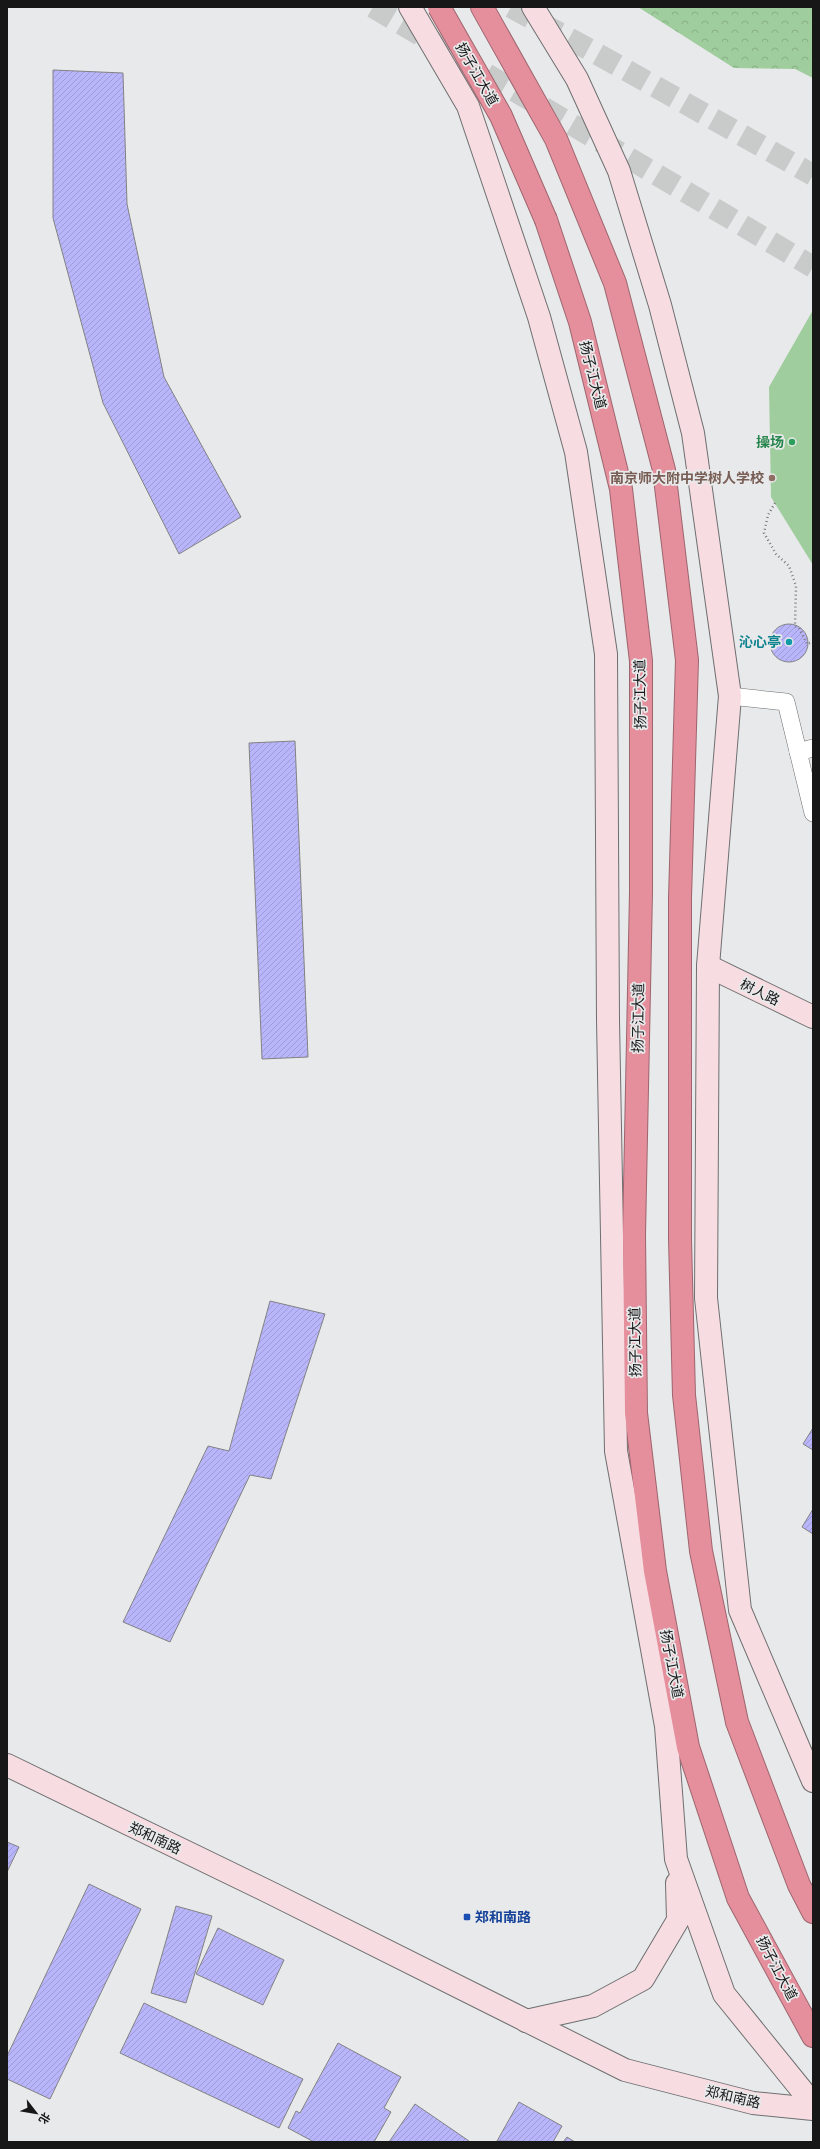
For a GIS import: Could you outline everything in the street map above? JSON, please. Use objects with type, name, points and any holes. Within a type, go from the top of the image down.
[{"type":"highway","name":"扬子江大道","points":[[439,7],[501,116],[546,220],[580,322],[621,489],[640,661],[641,892],[634,1235],[636,1413],[655,1571],[688,1747],[738,1898],[813,2036]]},
{"type":"highway","points":[[482,7],[556,139],[615,283],[664,470],[687,660],[680,898],[680,1239],[684,1396],[701,1551],[737,1722],[799,1885],[813,1912]]},
{"type":"main road","points":[[410,7],[468,106],[539,317],[576,452],[606,654],[608,1012],[616,1451],[666,1726],[676,1859],[678,1920],[643,1979],[593,2006],[526,2021]]},
{"type":"main road","points":[[532,7],[577,79],[619,171],[660,305],[693,434],[730,696],[708,966],[706,1298],[740,1610],[813,1781]]},
{"type":"main road","name":"树人路","points":[[708,966],[813,1017]]},
{"type":"main road","name":"郑和南路","points":[[7,1765],[273,1894],[624,2070],[754,2103],[813,2109]]},
{"type":"main road","points":[[676,1859],[724,1994],[813,2104]]},
{"type":"lane","points":[[730,696],[786,702],[806,750],[813,813]]},
{"type":"path","points":[[775,503],[768,515],[764,533],[776,554],[789,566],[796,586],[795,626],[799,628],[808,644],[813,642]]},
{"type":"green space","points":[[638,7],[813,7],[813,78],[795,69],[734,68]]},
{"type":"green space","name":"操场","points":[[813,310],[813,565],[771,497],[769,387]]},
{"type":"building","points":[[53,70],[123,73],[127,204],[164,377],[241,517],[179,554],[103,403],[53,218]]},
{"type":"building","name":"沁心亭","points":[[789,624],[799,627],[805,633],[808,643],[805,653],[799,659],[789,662],[779,659],[773,653],[770,643],[773,633],[779,627]]},
{"type":"building","points":[[295,741],[308,1057],[262,1059],[249,743]]},
{"type":"building","points":[[270,1301],[325,1314],[271,1479],[250,1475],[170,1642],[123,1622],[208,1446],[229,1451]]},
{"type":"building","points":[[813,1428],[813,1450],[803,1444]]},
{"type":"building","points":[[813,1509],[813,1534],[802,1527]]},
{"type":"building","points":[[7,1842],[19,1847],[7,1872]]},
{"type":"building","points":[[89,1884],[141,1909],[50,2099],[7,2079],[7,2056]]},
{"type":"building","points":[[176,1906],[212,1916],[186,2003],[151,1993]]},
{"type":"building","points":[[218,1928],[284,1960],[263,2005],[196,1974]]},
{"type":"building","points":[[144,2003],[303,2079],[279,2128],[120,2053]]},
{"type":"building","points":[[338,2043],[401,2077],[384,2108],[391,2112],[374,2142],[314,2142],[288,2128],[296,2111],[300,2113]]},
{"type":"building","points":[[519,2102],[562,2126],[553,2142],[497,2141]]},
{"type":"building","points":[[415,2104],[469,2141],[389,2142]]},
{"type":"building","points":[[567,2137],[575,2142],[563,2142]]},
{"type":"tunnel","points":[[373,7],[813,267]]},
{"type":"tunnel","points":[[511,7],[813,175]]},
{"type":"place","name":"操场","points":[[792,442]]},
{"type":"place","name":"南京师大附中学树人学校","points":[[772,478]]},
{"type":"place","name":"沁心亭","points":[[789,642]]},
{"type":"place","name":"郑和南路","points":[[467,1917]]}]
